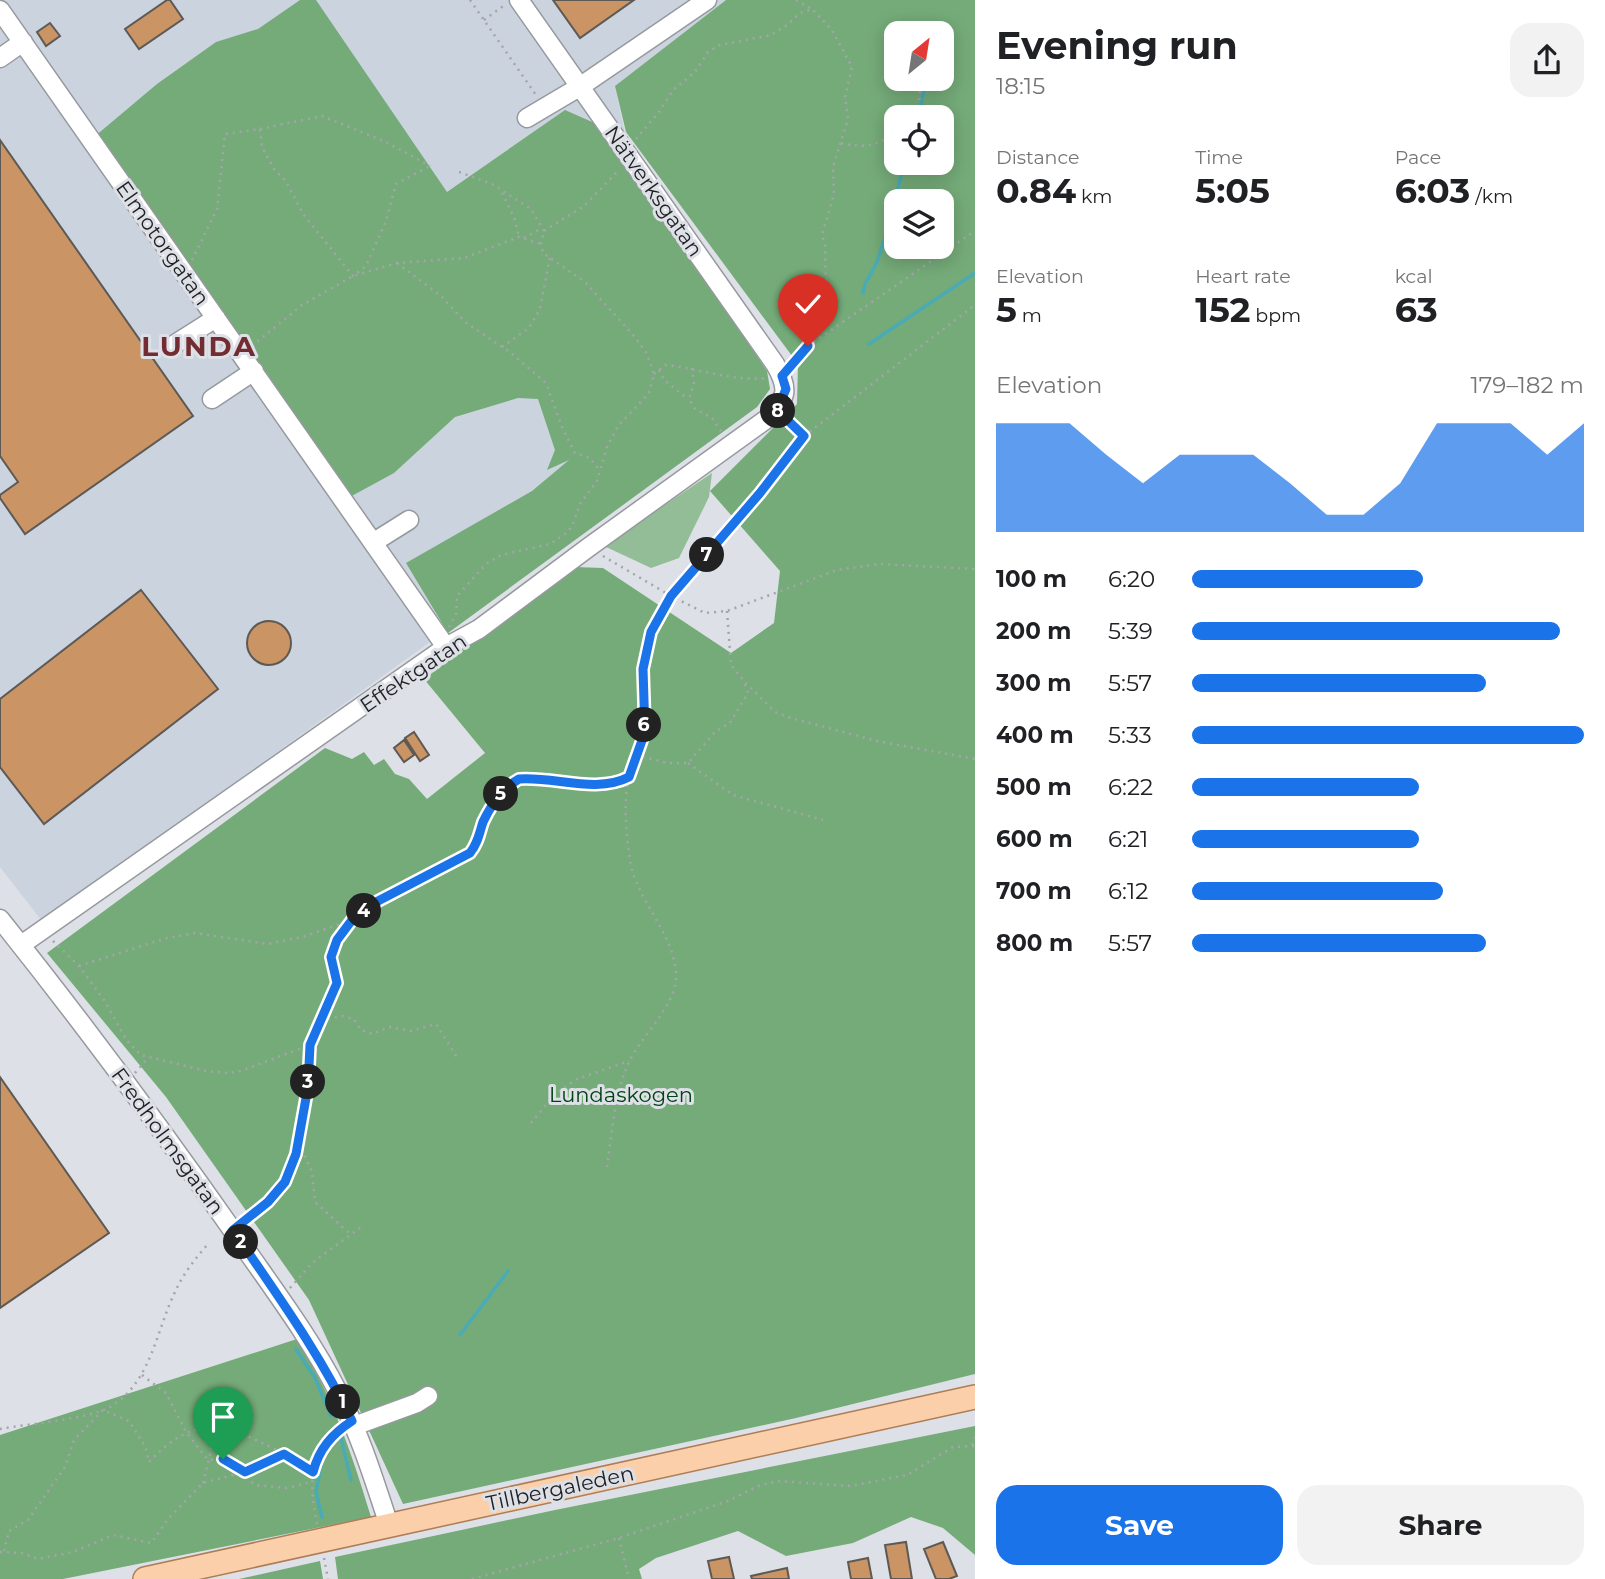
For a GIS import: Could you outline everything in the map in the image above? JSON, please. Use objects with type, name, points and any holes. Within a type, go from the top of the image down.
[{"type":"main road","name":"Tillbergaleden","points":[[145,1579],[975,1397]]},
{"type":"street","name":"Nätverksgatan","points":[[519,0],[783,380]]},
{"type":"street","points":[[527,118],[581,86],[707,0]]},
{"type":"street","name":"Elmotorgatan","points":[[0,10],[441,640]]},
{"type":"street","points":[[0,58],[23,42]]},
{"type":"street","points":[[175,344],[216,318]]},
{"type":"street","points":[[212,399],[254,371]]},
{"type":"street","points":[[777,410],[784,396],[783,380]]},
{"type":"street","name":"Effektgatan","points":[[21,945],[441,640],[479,629],[777,410]]},
{"type":"street","points":[[374,542],[409,520]]},
{"type":"street","name":"Fredholmsgatan","points":[[0,919],[127,1082],[280,1299],[337,1390],[353,1423],[389,1525]]},
{"type":"street","points":[[353,1423],[417,1403],[428,1396]]},
{"type":"path","points":[[470,0],[545,107]]},
{"type":"path","points":[[484,20],[511,0]]},
{"type":"path","points":[[654,374],[665,365],[756,380],[783,380],[808,346],[826,299],[825,245],[822,235],[834,194],[833,167],[848,119],[845,97],[852,68],[832,30],[812,9],[796,0]]},
{"type":"path","points":[[524,239],[584,206],[598,188],[615,175],[638,136],[659,112],[673,90],[695,72],[708,52],[720,45],[771,35],[787,26],[800,13],[812,9]]},
{"type":"path","points":[[181,268],[191,261],[217,209],[225,134],[322,116],[386,142],[430,166],[396,184],[386,221],[366,266],[302,305],[242,355]]},
{"type":"path","points":[[260,129],[262,147],[274,169],[286,181],[303,214],[353,276]]},
{"type":"path","points":[[841,143],[860,147],[875,145],[884,139]]},
{"type":"path","points":[[441,640],[456,615],[457,596],[486,564],[500,555],[550,544],[568,532],[580,503],[597,481],[607,447],[618,426],[649,393],[654,374],[648,354],[585,282],[543,253],[543,230],[531,209],[492,184],[458,172]]},
{"type":"path","points":[[501,190],[520,237],[541,244]]},
{"type":"path","points":[[808,346],[975,231]]},
{"type":"path","points":[[353,276],[397,263],[464,258],[520,237]]},
{"type":"path","points":[[502,347],[529,328],[540,309],[550,257]]},
{"type":"path","points":[[397,263],[441,296],[465,322],[502,347],[546,383],[575,453],[590,458],[600,471]]},
{"type":"path","points":[[607,1167],[619,1086],[629,1061],[672,996],[677,980],[675,965],[662,930],[630,864],[625,820],[629,777],[645,732],[643,669],[651,632],[671,596],[760,493],[804,436],[975,305]]},
{"type":"path","points":[[689,399],[694,384],[692,368]]},
{"type":"path","points":[[659,370],[664,380],[680,395],[689,399],[694,408],[712,418],[732,444]]},
{"type":"path","points":[[777,410],[804,436]]},
{"type":"path","points":[[589,547],[705,613],[727,611],[837,570],[879,564],[975,569]]},
{"type":"path","points":[[727,611],[731,665],[775,712],[877,741],[975,759]]},
{"type":"path","points":[[688,763],[716,732],[730,723],[741,708],[748,693],[744,681]]},
{"type":"path","points":[[636,754],[667,764],[688,763],[733,795],[823,820]]},
{"type":"path","points":[[79,966],[167,938],[195,933],[268,944],[302,937],[352,920],[397,890],[470,853],[477,845],[484,822],[498,797],[519,779],[594,784],[620,781],[629,777]]},
{"type":"path","points":[[233,1230],[268,1202],[285,1182],[296,1154],[308,1087],[310,1045],[337,983],[331,957],[337,940],[352,920]]},
{"type":"path","points":[[42,930],[79,966],[104,1000],[127,1041],[141,1055],[206,1071],[228,1073],[241,1071],[310,1045]]},
{"type":"path","points":[[321,1020],[342,1016],[354,1019],[361,1030],[372,1034],[390,1027],[411,1031],[436,1024],[458,1059]]},
{"type":"path","points":[[127,1082],[149,1057]]},
{"type":"path","points":[[531,1123],[555,1094],[576,1079],[629,1061]]},
{"type":"path","points":[[298,1142],[312,1172],[315,1202],[349,1234]]},
{"type":"path","points":[[280,1299],[312,1263],[361,1227]]},
{"type":"path","points":[[0,1429],[103,1410],[131,1390],[142,1375],[174,1293],[188,1267],[208,1244]]},
{"type":"path","points":[[142,1375],[166,1394],[186,1432],[208,1460]]},
{"type":"path","points":[[103,1410],[129,1421],[145,1446],[149,1462],[167,1443],[186,1432],[217,1426],[246,1435],[313,1472]]},
{"type":"path","points":[[103,1410],[74,1440],[65,1467],[28,1520],[9,1531],[2,1552],[38,1559],[73,1552],[113,1535],[151,1543],[169,1518],[203,1483],[245,1472],[284,1454]]},
{"type":"path","points":[[318,1532],[311,1482],[313,1472],[326,1444],[340,1429],[353,1423]]},
{"type":"path","points":[[203,1483],[217,1426]]},
{"type":"path","points":[[472,1579],[619,1538],[778,1481],[850,1486],[907,1475],[954,1447],[974,1446],[975,1437]]},
{"type":"path","points":[[208,1460],[223,1459],[245,1472],[254,1485],[287,1488],[311,1482]]},
{"type":"path","points":[[619,1538],[629,1579]]},
{"type":"path","points":[[322,1550],[328,1579]]},
{"type":"shaded area","points":[[0,0],[726,0],[615,86],[629,153],[767,371],[770,389],[757,407],[42,921],[0,867]]},
{"type":"green space","points":[[300,0],[316,0],[447,192],[565,110],[599,125],[767,371],[770,389],[757,407],[448,633],[406,563],[532,491],[569,460],[547,470],[555,450],[538,399],[518,398],[455,417],[394,473],[348,498],[94,137],[157,84],[216,42],[258,29]]},
{"type":"green space","name":"Lundaskogen","points":[[726,0],[975,0],[975,1374],[796,1418],[403,1504],[309,1300],[166,1097],[47,953],[325,748],[352,759],[364,752],[374,765],[384,759],[395,774],[409,779],[427,799],[485,753],[424,679],[575,567],[603,568],[731,653],[774,623],[780,571],[710,491],[797,404],[798,364],[626,132],[615,86]]},
{"type":"green space","points":[[712,473],[709,497],[679,558],[651,568],[604,546]]},
{"type":"green space","points":[[297,1339],[321,1381],[340,1425],[371,1517],[63,1579],[0,1579],[0,1435]]},
{"type":"green space","points":[[975,1426],[975,1555],[943,1528],[911,1517],[853,1543],[786,1556],[738,1531],[656,1558],[639,1569],[642,1579],[338,1579],[335,1557]]},
{"type":"green space","points":[[320,1561],[323,1579],[239,1579]]},
{"type":"building","points":[[170,0],[183,19],[139,49],[125,29]]},
{"type":"building","points":[[553,0],[634,0],[580,38]]},
{"type":"building","points":[[50,23],[60,36],[46,46],[37,32]]},
{"type":"building","points":[[0,140],[193,416],[25,534],[0,498],[0,495],[18,482],[0,456]]},
{"type":"building","points":[[141,590],[218,689],[44,824],[0,767],[0,699]]},
{"type":"building","points":[[269,621],[284,628],[291,643],[284,658],[269,665],[254,658],[247,643],[254,628]]},
{"type":"building","points":[[414,732],[429,755],[420,761],[405,738]]},
{"type":"building","points":[[404,740],[414,755],[404,762],[394,748]]},
{"type":"building","points":[[0,1077],[109,1233],[0,1308]]},
{"type":"building","points":[[906,1542],[912,1579],[891,1579],[885,1545]]},
{"type":"building","points":[[943,1542],[957,1576],[936,1579],[924,1549]]},
{"type":"building","points":[[729,1557],[734,1579],[712,1579],[708,1561]]},
{"type":"building","points":[[868,1558],[872,1579],[851,1579],[848,1562]]},
{"type":"building","points":[[787,1568],[789,1579],[752,1579],[751,1576]]},
{"type":"waterway","points":[[921,105],[924,91]]},
{"type":"waterway","points":[[863,293],[890,222],[901,175]]},
{"type":"waterway","points":[[869,344],[975,273]]},
{"type":"waterway","points":[[460,1335],[508,1271]]},
{"type":"waterway","points":[[296,1349],[315,1378],[331,1416]]},
{"type":"waterway","points":[[340,1434],[351,1480]]},
{"type":"waterway","points":[[321,1466],[316,1492],[322,1517]]},
{"type":"district","name":"LUNDA","points":[[199,346]]},
{"type":"route","points":[[223,1459],[245,1472],[284,1454],[313,1472],[318,1456],[330,1438],[352,1421],[309,1343],[233,1230],[268,1202],[285,1182],[296,1154],[308,1087],[310,1045],[337,983],[331,957],[337,940],[352,920],[378,901],[470,853],[477,845],[484,822],[498,797],[510,784],[529,778],[594,784],[620,781],[629,777],[645,732],[643,669],[651,632],[671,596],[760,493],[804,436],[777,410],[786,389],[782,376],[800,359],[808,346]]}]
